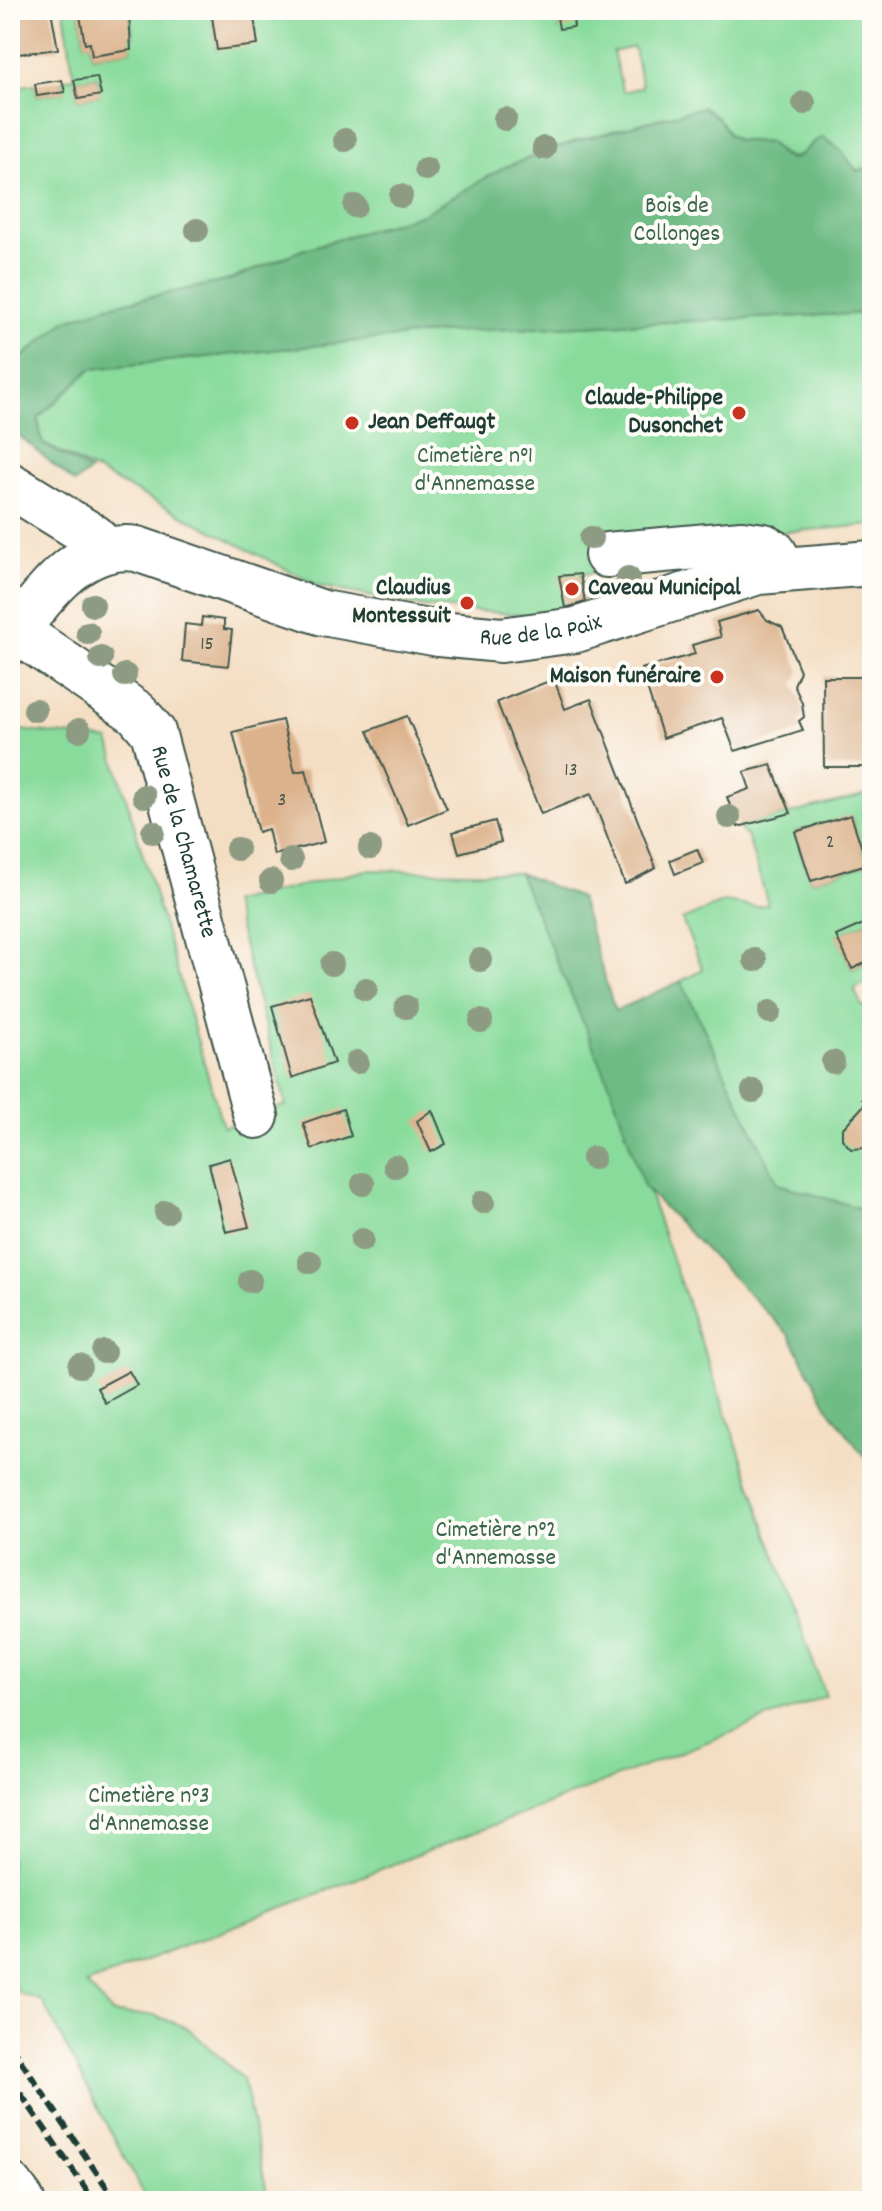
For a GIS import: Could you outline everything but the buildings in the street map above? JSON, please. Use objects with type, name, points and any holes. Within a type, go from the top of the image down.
[{"type":"street","points":[[10,485],[94,537],[99,551],[63,577],[13,635]]},
{"type":"street","points":[[607,555],[751,543],[774,552],[783,568]]},
{"type":"street","name":"Rue de la Paix","points":[[99,551],[137,549],[286,602],[338,616],[439,634],[501,640],[576,630],[730,579],[783,568],[872,563]]},
{"type":"street","name":"Rue de la Chamarette","points":[[13,635],[137,713],[153,732],[256,1116]]},
{"type":"street","points":[[10,2185],[22,2201]]},
{"type":"green space","points":[[64,10],[79,10],[85,43],[90,43],[92,56],[131,50],[129,37],[133,36],[129,10],[211,10],[217,50],[253,10],[556,10],[559,29],[572,10],[872,10],[872,168],[857,171],[832,143],[814,141],[797,156],[787,157],[770,143],[737,140],[728,134],[719,119],[703,107],[576,141],[506,167],[423,214],[302,250],[230,280],[108,306],[67,320],[10,367],[10,88],[35,84],[37,96],[64,92],[62,80],[74,77]],"holes":[[[634,47],[642,87],[623,92],[613,52]],[[97,77],[100,95],[78,99],[75,80]]]},
{"type":"green space","name":"Bois de Collonges","points":[[703,107],[719,119],[728,134],[737,140],[770,143],[787,158],[793,159],[823,137],[840,150],[857,171],[872,168],[872,313],[444,332],[91,369],[38,418],[42,443],[90,471],[75,483],[10,428],[10,368],[67,320],[108,306],[230,280],[302,250],[423,214],[505,167],[576,141]]},
{"type":"green space","name":"Cimetière n°1 d'Annemasse","points":[[872,313],[872,525],[605,546],[611,571],[581,574],[585,602],[537,616],[425,607],[319,586],[42,443],[38,418],[91,369],[444,332]]},
{"type":"green space","points":[[10,729],[109,740],[223,1127],[286,1105],[232,902],[367,870],[519,873],[611,1085],[825,1696],[86,1984],[113,2014],[154,2015],[188,2028],[243,2079],[269,2201],[147,2201],[42,2001],[19,1993],[10,1979]]},
{"type":"green space","points":[[872,793],[872,920],[837,936],[852,969],[872,960],[872,980],[854,989],[862,1007],[872,1003],[872,1212],[778,1184],[681,981],[703,970],[682,920],[724,902],[756,907],[768,904],[748,838],[738,827]],"holes":[[[851,816],[867,864],[811,881],[795,832]]]},
{"type":"green space","points":[[519,873],[580,898],[615,1011],[681,981],[778,1184],[872,1212],[872,1467],[829,1409],[789,1335],[644,1187],[610,1085]]},
{"type":"railway","points":[[10,2045],[116,2201]]},
{"type":"railway","points":[[10,2078],[94,2201]]},
{"type":"place","name":"Claude-Philippe Dusonchet","points":[[739,413]]},
{"type":"place","name":"Jean Deffaugt","points":[[352,423]]},
{"type":"place","name":"Caveau Municipal","points":[[572,589]]},
{"type":"place","name":"Claudius Montessuit","points":[[467,603]]},
{"type":"place","name":"Maison funéraire","points":[[717,677]]},
{"type":"park label","name":"Cimetière n°2 d'Annemasse","points":[[496,1545]]},
{"type":"park label","name":"Cimetière n°3 d'Annemasse","points":[[149,1811]]}]
